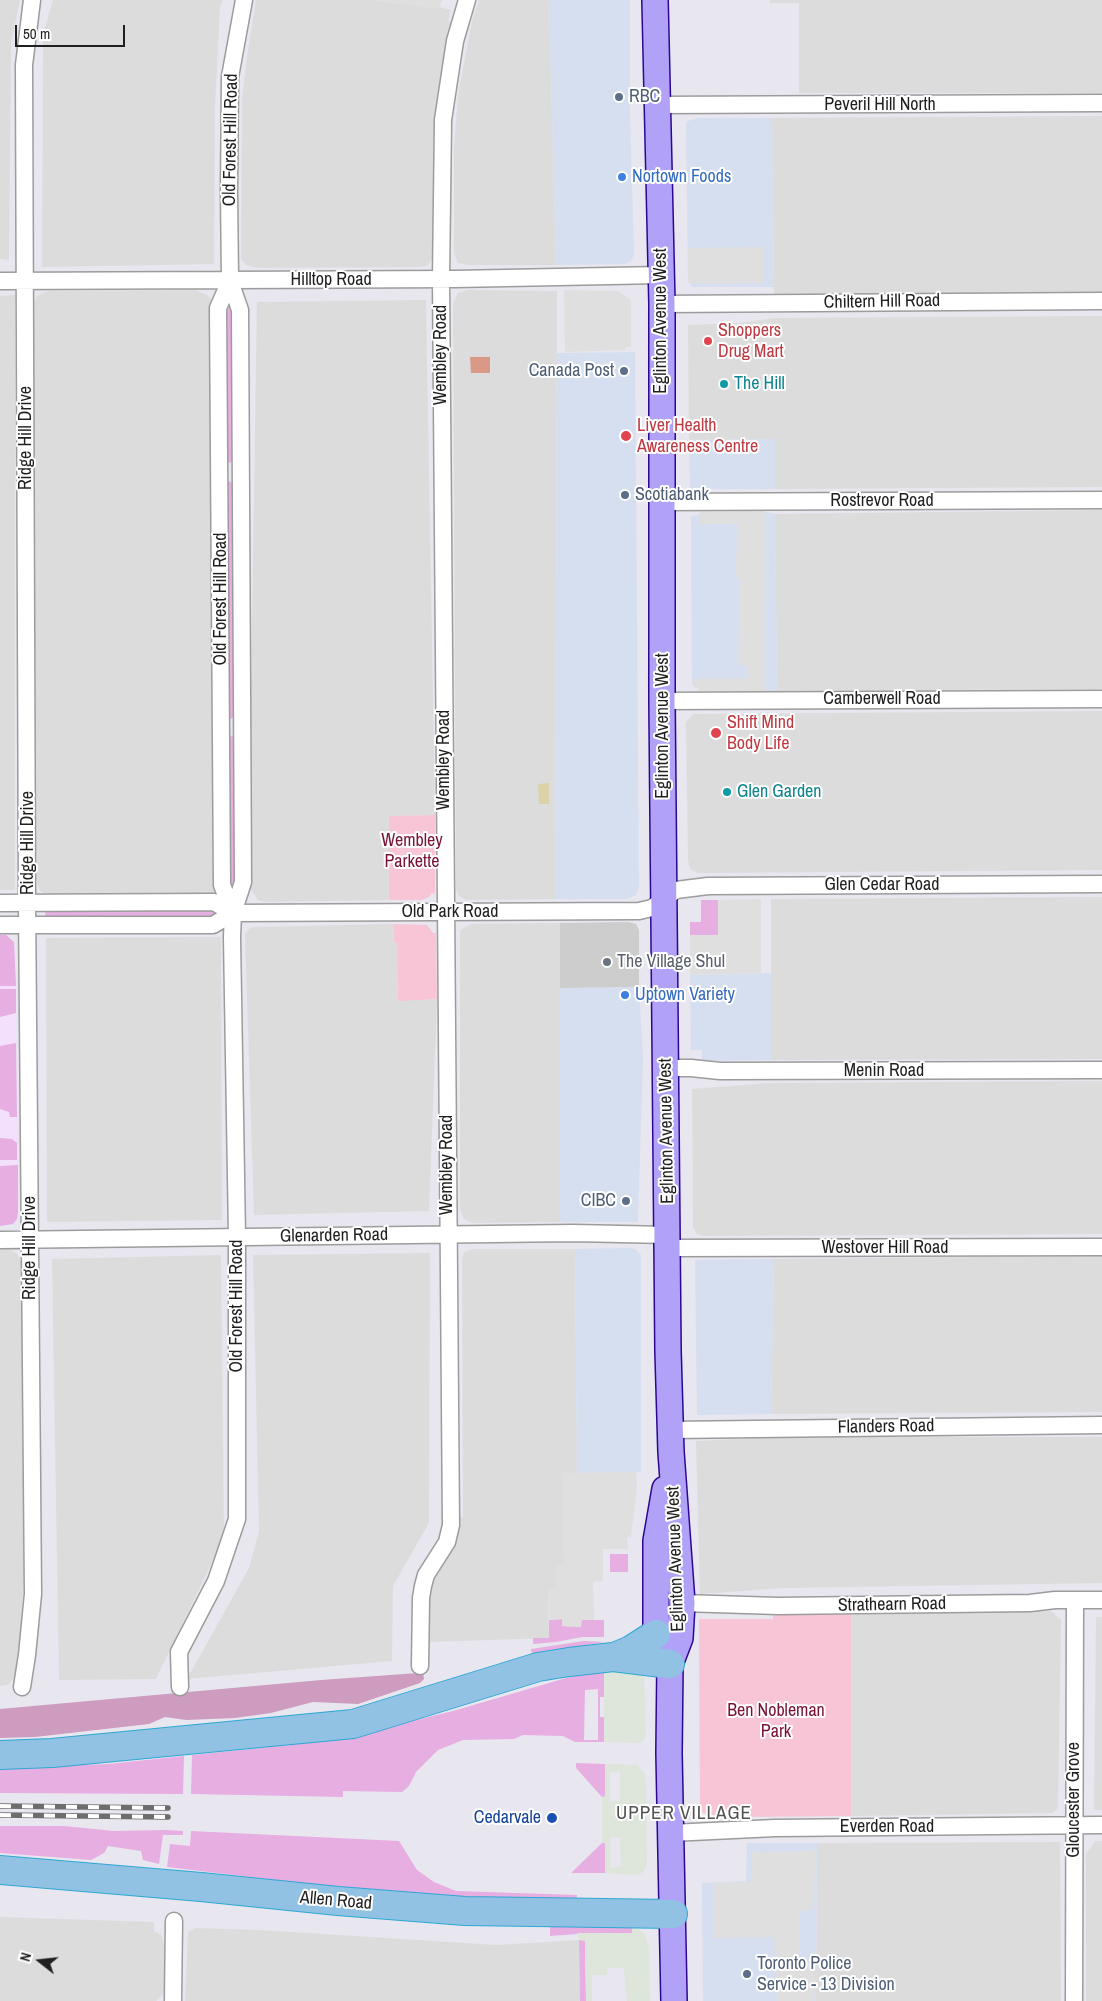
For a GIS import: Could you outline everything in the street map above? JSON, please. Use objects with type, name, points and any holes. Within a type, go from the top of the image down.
[{"type":"highway","points":[[613,1657],[631,1650],[656,1634]]},
{"type":"highway","points":[[0,1755],[52,1753],[353,1724],[538,1667],[613,1657],[670,1664]]},
{"type":"highway","name":"Allen Road","points":[[0,1870],[465,1911],[673,1914]]},
{"type":"main road","name":"Eglinton Avenue West","points":[[655,0],[662,304],[662,701],[671,1441],[682,1603],[680,1638],[670,1664],[669,1754],[674,2001]]},
{"type":"main road","name":"Eglinton Avenue West","points":[[670,1664],[656,1634],[656,1541],[671,1441]]},
{"type":"main road","points":[[656,1579],[661,1590],[668,1598],[682,1603]]},
{"type":"street","name":"Ridge Hill Drive","points":[[22,1687],[33,1594],[24,65],[32,0]]},
{"type":"street","name":"Old Forest Hill Road","points":[[232,912],[243,882],[243,726],[240,310],[230,281],[230,77],[244,0]]},
{"type":"street","name":"Wembley Road","points":[[420,1666],[421,1598],[423,1586],[426,1575],[447,1542],[451,1525],[444,913],[440,280],[443,120],[455,41],[468,0]]},
{"type":"street","name":"Peveril Hill North","points":[[657,105],[1102,103]]},
{"type":"street","name":"Hilltop Road","points":[[0,281],[440,280],[661,275]]},
{"type":"street","name":"Old Forest Hill Road","points":[[180,1687],[179,1652],[216,1581],[237,1519],[237,1237],[232,912],[222,885],[218,308],[230,281]]},
{"type":"street","name":"Chiltern Hill Road","points":[[662,304],[1102,301]]},
{"type":"street","points":[[220,472],[240,473]]},
{"type":"street","name":"Rostrevor Road","points":[[662,502],[1102,500]]},
{"type":"street","name":"Camberwell Road","points":[[662,701],[1102,699]]},
{"type":"street","points":[[222,726],[243,726]]},
{"type":"street","name":"Glen Cedar Road","points":[[664,899],[676,890],[708,886],[1102,884]]},
{"type":"street","name":"Old Park Road","points":[[0,903],[214,902],[232,912],[444,913],[639,911],[652,908],[664,899]]},
{"type":"street","points":[[0,925],[212,925],[232,912]]},
{"type":"street","name":"Menin Road","points":[[666,1068],[729,1071],[1102,1070]]},
{"type":"street","name":"Glenarden Road","points":[[0,1240],[573,1233],[668,1242]]},
{"type":"street","name":"Westover Hill Road","points":[[668,1242],[1102,1247]]},
{"type":"street","name":"Flanders Road","points":[[671,1441],[1102,1425]]},
{"type":"street","name":"Gloucester Grove","points":[[1074,2001],[1075,1600]]},
{"type":"street","name":"Strathearn Road","points":[[682,1603],[778,1606],[1030,1603],[1102,1600]]},
{"type":"street","name":"Everden Road","points":[[672,1833],[775,1828],[1102,1825]]},
{"type":"street","points":[[173,2001],[174,1922]]},
{"type":"shaded area","points":[[0,0],[20,0],[11,44],[9,260],[0,259]]},
{"type":"shaded area","points":[[53,0],[223,0],[220,8],[215,106],[214,264],[42,267],[43,34]]},
{"type":"shaded area","points":[[256,0],[375,0],[430,8],[436,6],[451,10],[448,21],[452,22],[437,95],[433,144],[434,256],[427,266],[259,268],[246,265],[241,259],[242,100]]},
{"type":"shaded area","points":[[375,0],[442,0],[440,7],[430,8]]},
{"type":"shaded area","points":[[479,0],[549,0],[556,265],[469,265],[458,263],[454,254],[454,149],[458,95],[472,21]]},
{"type":"shaded area","points":[[549,0],[630,0],[630,113],[634,255],[631,261],[625,264],[556,265]]},
{"type":"shaded area","points":[[770,0],[1102,0],[1102,93],[799,93],[799,3],[770,3]]},
{"type":"shaded area","points":[[1102,116],[1102,292],[774,295],[772,118]]},
{"type":"shaded area","points":[[698,118],[772,118],[774,287],[692,287],[688,281],[686,124],[688,121]]},
{"type":"shaded area","points":[[763,247],[763,283],[690,284],[688,281],[688,248]]},
{"type":"shaded area","points":[[195,290],[207,295],[211,300],[212,306],[216,888],[210,897],[48,895],[40,891],[36,879],[32,306],[37,296],[48,291]]},
{"type":"shaded area","points":[[467,290],[557,291],[555,899],[466,900],[459,896],[456,889],[453,304],[458,293]]},
{"type":"shaded area","points":[[564,290],[618,291],[631,300],[631,347],[626,347],[625,350],[565,352]]},
{"type":"shaded area","points":[[15,295],[15,890],[0,890],[0,296]]},
{"type":"shaded area","points":[[426,300],[435,815],[389,816],[389,900],[264,902],[258,900],[248,885],[257,302]]},
{"type":"shaded area","points":[[229,308],[232,309],[233,460],[230,463],[226,460],[225,312]]},
{"type":"shaded area","points":[[1102,316],[1102,487],[775,489],[774,439],[689,440],[688,325],[740,323],[775,318]]},
{"type":"shaded area","points":[[635,352],[639,887],[636,895],[627,899],[555,899],[557,353]]},
{"type":"shaded area","points":[[470,357],[490,357],[490,373],[471,373]]},
{"type":"shaded area","points":[[775,439],[775,489],[692,489],[690,487],[689,440]]},
{"type":"shaded area","points":[[230,481],[233,485],[235,716],[231,719],[228,716],[227,483]]},
{"type":"shaded area","points":[[1102,510],[1102,689],[777,691],[775,514]]},
{"type":"shaded area","points":[[759,511],[775,514],[777,691],[698,691],[698,688],[692,684],[691,516],[699,515],[700,512]]},
{"type":"shaded area","points":[[700,512],[766,512],[766,691],[698,691],[698,688],[694,687],[694,679],[747,678],[747,666],[738,665],[740,578],[736,578],[737,524],[699,524]]},
{"type":"shaded area","points":[[1102,711],[1102,870],[698,873],[690,869],[688,860],[686,722],[693,714]]},
{"type":"shaded area","points":[[229,737],[234,737],[235,886],[233,887],[229,883]]},
{"type":"shaded area","points":[[549,783],[549,804],[539,804],[538,784]]},
{"type":"shaded area","points":[[1102,897],[1102,1059],[771,1060],[771,899]]},
{"type":"shaded area","points":[[761,899],[761,973],[690,975],[690,935],[718,935],[718,900]]},
{"type":"shaded area","points":[[701,900],[718,900],[718,935],[690,935],[690,922],[701,922]]},
{"type":"shaded area","points":[[213,908],[217,913],[213,918],[47,918],[45,915],[46,911],[50,910]]},
{"type":"shaded area","name":"The Village Shul","points":[[628,922],[636,924],[639,930],[639,987],[560,988],[560,923]]},
{"type":"shaded area","points":[[560,923],[560,1222],[472,1223],[464,1219],[460,1210],[460,930],[471,924]]},
{"type":"shaded area","points":[[394,924],[394,942],[397,942],[398,1000],[437,999],[429,1211],[254,1215],[245,934],[250,928],[254,927]]},
{"type":"shaded area","points":[[0,935],[11,939],[15,948],[18,1213],[13,1224],[0,1226]]},
{"type":"shaded area","points":[[0,935],[6,935],[14,942],[16,986],[0,986]]},
{"type":"shaded area","points":[[221,937],[222,1220],[47,1222],[46,938]]},
{"type":"shaded area","points":[[771,973],[771,1060],[702,1061],[702,1050],[691,1050],[690,975]]},
{"type":"shaded area","points":[[639,987],[643,1059],[638,1222],[560,1222],[560,988]]},
{"type":"shaded area","points":[[0,989],[16,989],[16,1013],[0,1017]]},
{"type":"shaded area","points":[[16,1043],[17,1117],[10,1117],[9,1112],[0,1109],[0,1046]]},
{"type":"shaded area","points":[[1102,1081],[1102,1234],[704,1236],[697,1234],[693,1227],[692,1089],[770,1083]]},
{"type":"shaded area","points":[[0,1138],[12,1139],[17,1143],[17,1160],[0,1160]]},
{"type":"shaded area","points":[[18,1165],[17,1219],[13,1224],[0,1226],[0,1166]]},
{"type":"shaded area","points":[[0,1249],[9,1249],[17,1254],[23,1269],[24,1573],[18,1672],[8,1685],[0,1686]]},
{"type":"shaded area","points":[[472,1249],[575,1249],[577,1473],[563,1474],[564,1566],[556,1590],[548,1590],[549,1638],[430,1642],[429,1596],[433,1580],[451,1551],[460,1527],[459,1517],[463,1517],[462,1259],[464,1252]]},
{"type":"shaded area","points":[[575,1249],[636,1249],[641,1255],[641,1472],[577,1473]]},
{"type":"shaded area","points":[[430,1253],[429,1523],[393,1586],[392,1661],[187,1679],[249,1568],[259,1532],[253,1255]]},
{"type":"shaded area","points":[[221,1255],[224,1537],[156,1679],[59,1680],[52,1259]]},
{"type":"shaded area","points":[[1102,1256],[1102,1412],[771,1414],[774,1259]]},
{"type":"shaded area","points":[[774,1259],[771,1414],[697,1415],[695,1260]]},
{"type":"shaded area","points":[[783,1437],[1102,1437],[1102,1583],[784,1588],[700,1594],[696,1441]]},
{"type":"shaded area","points":[[636,1472],[637,1486],[631,1537],[627,1537],[628,1549],[603,1549],[603,1581],[593,1582],[594,1620],[582,1620],[581,1627],[562,1626],[562,1619],[549,1620],[548,1590],[556,1589],[556,1566],[564,1565],[563,1473]]},
{"type":"shaded area","points":[[610,1554],[628,1554],[628,1572],[610,1572]]},
{"type":"shaded area","points":[[1051,1611],[1061,1620],[1058,1808],[1052,1813],[851,1816],[851,1615]]},
{"type":"shaded area","points":[[1096,1617],[1102,1617],[1102,1810],[1094,1810]]},
{"type":"shaded area","points":[[562,1619],[562,1626],[581,1627],[581,1620],[604,1620],[604,1637],[582,1637],[533,1644],[533,1638],[549,1638],[549,1620]]},
{"type":"shaded area","points":[[584,1641],[604,1642],[532,1655],[531,1649]]},
{"type":"shaded area","points":[[604,1670],[604,1697],[600,1697],[600,1717],[604,1717],[604,1742],[575,1742],[563,1736],[523,1735],[514,1739],[463,1740],[438,1750],[416,1772],[409,1786],[402,1792],[343,1791],[343,1797],[191,1794],[192,1755],[291,1745],[298,1737],[392,1726],[453,1711],[566,1678]],"holes":[[[598,1689],[598,1740],[584,1740],[585,1690]]]},
{"type":"shaded area","points":[[604,1670],[643,1672],[646,1734],[640,1743],[604,1742]]},
{"type":"shaded area","points":[[423,1673],[424,1679],[420,1683],[358,1704],[313,1702],[271,1713],[235,1718],[186,1720],[165,1717],[149,1724],[35,1737],[0,1738],[0,1709],[321,1680]]},
{"type":"shaded area","points":[[184,1756],[183,1794],[0,1793],[0,1768],[108,1764]]},
{"type":"shaded area","points":[[576,1763],[605,1764],[605,1797],[602,1797],[576,1768]]},
{"type":"shaded area","points":[[605,1764],[637,1765],[644,1773],[646,1780],[647,1866],[642,1873],[637,1875],[605,1873],[605,1843],[602,1843],[602,1797],[605,1796]],"holes":[[[620,1771],[620,1801],[610,1801],[610,1772]],[[620,1837],[621,1867],[611,1868],[610,1838]]]},
{"type":"shaded area","points":[[0,1826],[64,1826],[114,1831],[166,1830],[183,1831],[183,1835],[163,1835],[159,1864],[143,1860],[141,1851],[108,1846],[104,1853],[91,1860],[0,1853]]},
{"type":"shaded area","points":[[191,1831],[399,1841],[417,1870],[434,1882],[456,1891],[577,1895],[576,1902],[472,1900],[317,1885],[167,1867],[170,1844],[190,1846]]},
{"type":"shaded area","points":[[1096,1841],[1102,1841],[1102,2001],[1086,2001],[1086,1854]]},
{"type":"shaded area","points":[[605,1842],[605,1873],[571,1873],[602,1843]]},
{"type":"shaded area","points":[[1060,1842],[1061,2001],[816,2001],[817,1843]]},
{"type":"shaded area","points":[[747,1843],[817,1843],[816,2001],[703,2001],[702,1883],[746,1881]]},
{"type":"shaded area","points":[[815,1851],[814,1909],[799,1911],[799,1962],[816,1961],[814,2001],[777,2001],[774,1937],[714,1938],[714,1883],[752,1882],[752,1852]]},
{"type":"shaded area","points":[[0,1917],[154,1922],[154,1931],[161,1935],[164,1944],[165,1988],[163,1994],[156,2001],[0,2001]]},
{"type":"shaded area","points":[[550,1925],[632,1925],[632,1933],[578,1933],[550,1936]]},
{"type":"shaded area","points":[[632,1925],[644,1933],[649,1947],[650,2001],[627,2001],[624,1968],[607,1968],[607,1975],[592,1975],[592,2001],[586,2001],[585,1941],[579,1940],[577,1933],[632,1933]]},
{"type":"shaded area","points":[[195,1928],[260,1930],[496,1945],[579,1940],[580,2001],[185,2001],[188,1932]]},
{"type":"shaded area","points":[[579,1940],[585,1940],[586,2001],[580,2001]]},
{"type":"green space","name":"Wembley Parkette","points":[[435,815],[435,894],[432,893],[429,897],[422,900],[389,900],[389,816]]},
{"type":"green space","name":"Wembley Parkette","points":[[394,924],[427,925],[433,933],[436,933],[437,999],[398,1001],[397,943],[394,942]]},
{"type":"green space","name":"Ben Nobleman Park","points":[[773,1615],[851,1615],[851,1816],[738,1817],[711,1815],[700,1810],[699,1619],[773,1619]]},
{"type":"railway","points":[[0,1806],[168,1808]]},
{"type":"railway","points":[[0,1815],[168,1817]]},
{"type":"place","name":"RBC","points":[[619,97]]},
{"type":"place","name":"Nortown Foods","points":[[622,177]]},
{"type":"place","name":"Shoppers Drug Mart","points":[[708,341]]},
{"type":"place","name":"Canada Post","points":[[624,371]]},
{"type":"place","name":"The Hill","points":[[724,384]]},
{"type":"place","name":"Liver Health Awareness Centre","points":[[626,436]]},
{"type":"place","name":"Scotiabank","points":[[625,495]]},
{"type":"place","name":"Shift Mind Body Life","points":[[716,733]]},
{"type":"place","name":"Glen Garden","points":[[727,792]]},
{"type":"place","name":"The Village Shul","points":[[607,962]]},
{"type":"place","name":"Uptown Variety","points":[[625,995]]},
{"type":"place","name":"CIBC","points":[[626,1201]]},
{"type":"place","name":"Cedarvale","points":[[552,1818]]},
{"type":"place","name":"Toronto Police Service - 13 Division","points":[[747,1974]]},
{"type":"district","name":"UPPER VILLAGE","points":[[684,1814]]}]
